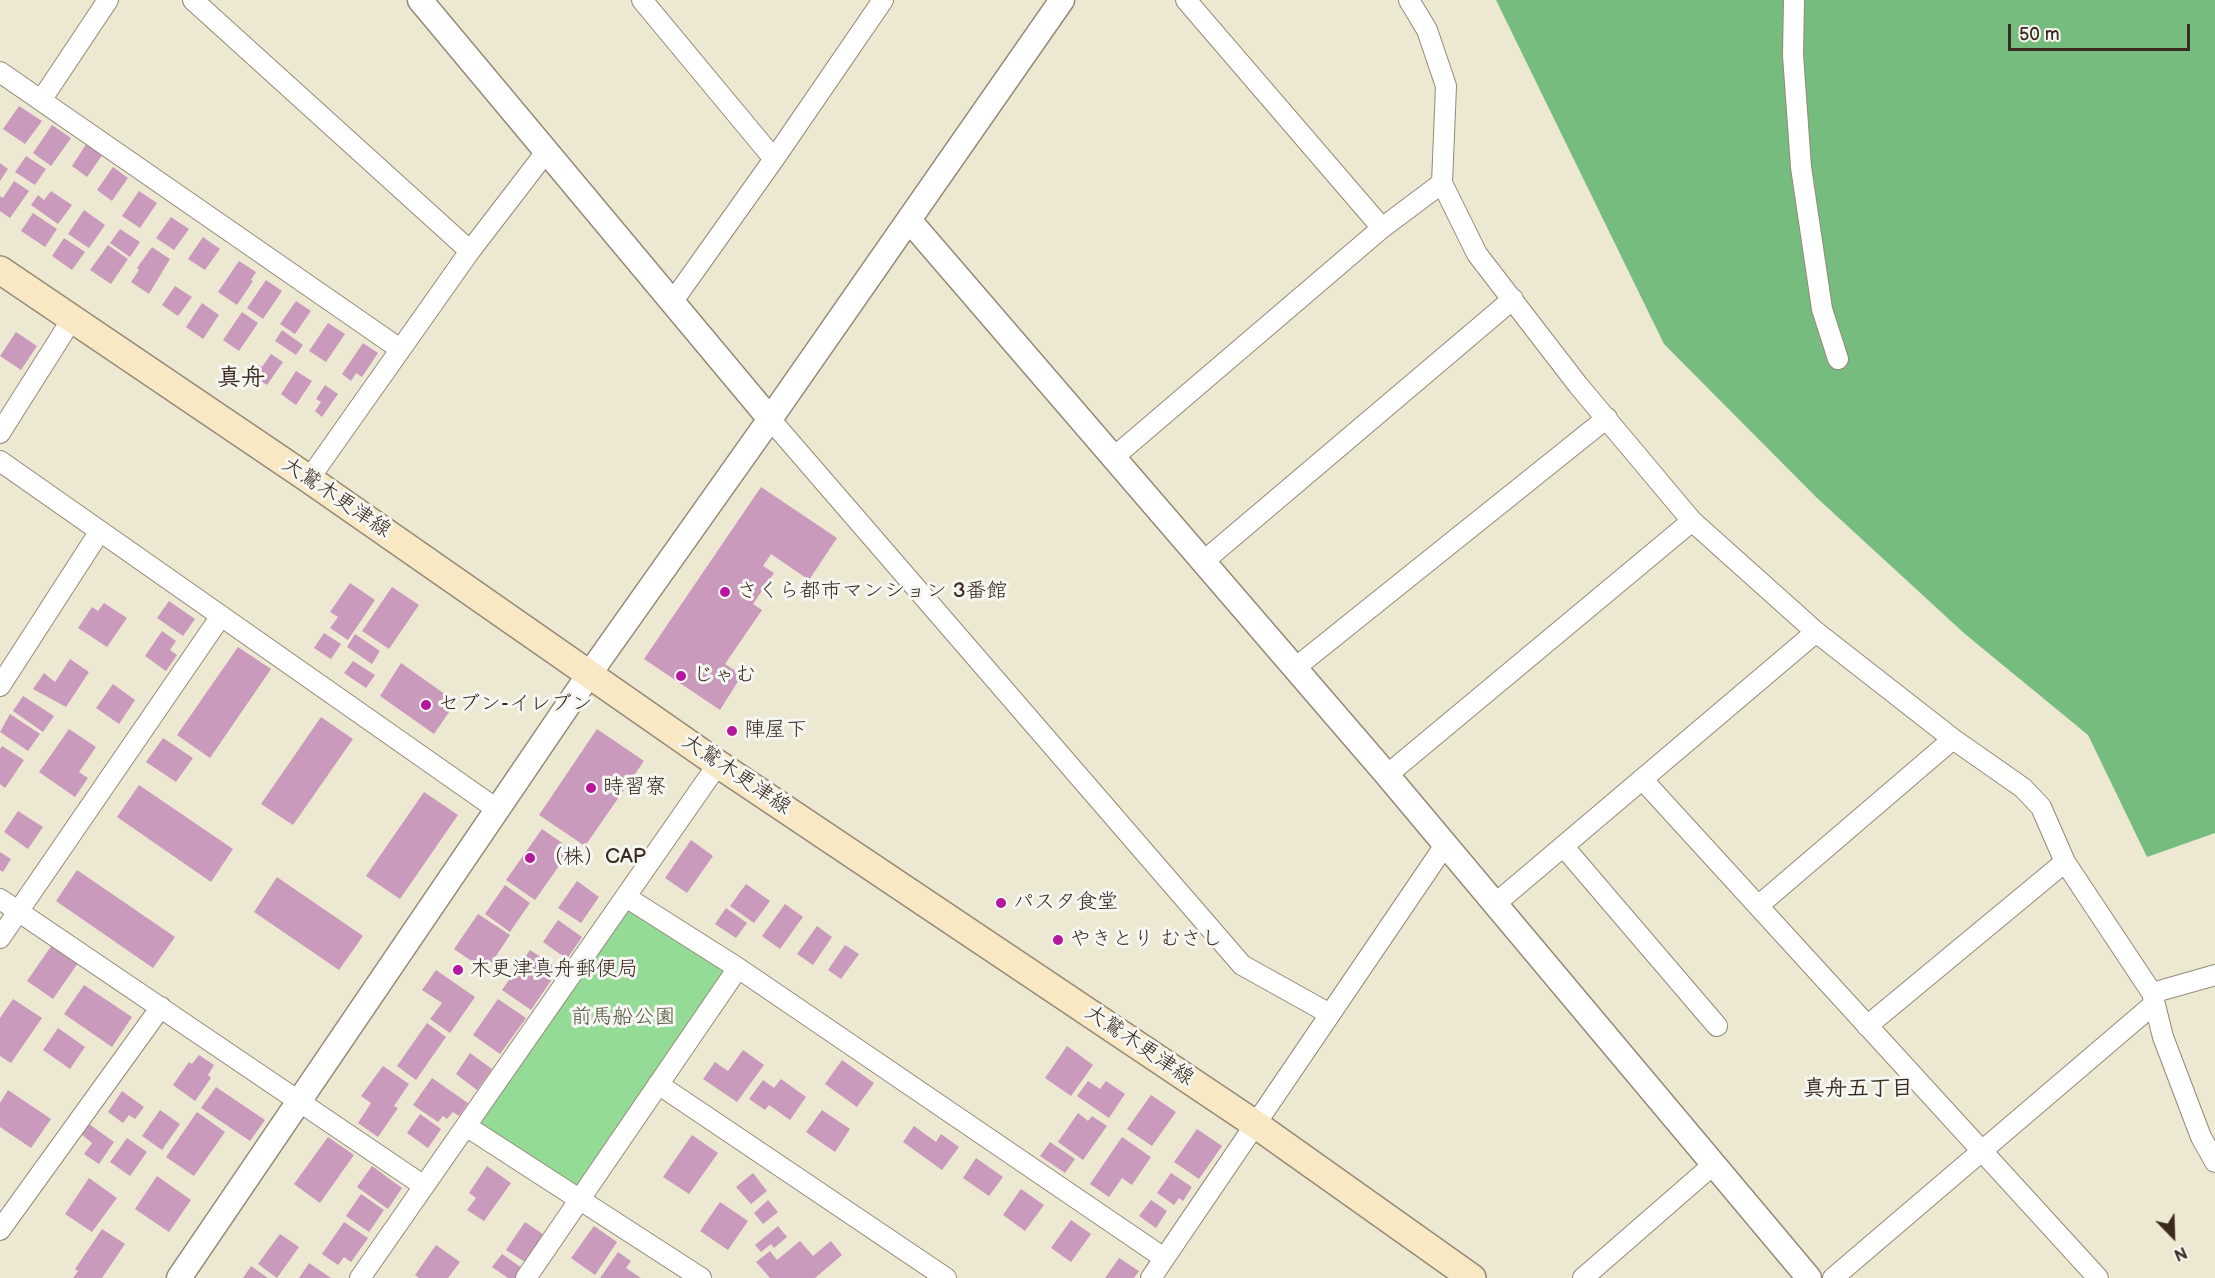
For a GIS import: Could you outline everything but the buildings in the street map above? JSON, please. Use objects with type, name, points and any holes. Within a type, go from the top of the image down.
[{"type":"main road","name":"大鷲木更津線","points":[[0,270],[309,479],[718,764],[1255,1124],[1472,1278]]},
{"type":"street","points":[[42,99],[108,0]]},
{"type":"street","points":[[193,0],[470,251]]},
{"type":"street","points":[[420,0],[770,419],[1242,965],[1330,1014]]},
{"type":"street","points":[[642,0],[774,159]]},
{"type":"street","points":[[673,301],[883,0]]},
{"type":"street","points":[[179,1278],[590,673],[1062,0]]},
{"type":"street","points":[[1186,0],[1382,228]]},
{"type":"street","points":[[1409,0],[1427,30],[1446,86],[1442,183],[1477,254],[1578,385],[1692,522],[1816,632],[1953,739],[2023,788],[2041,807],[2065,861],[2153,998],[2163,1037],[2201,1137],[2215,1162]]},
{"type":"street","points":[[1794,0],[1793,55],[1801,167],[1822,309],[1838,359]]},
{"type":"street","points":[[0,72],[400,349]]},
{"type":"street","points":[[309,479],[470,251],[546,152]]},
{"type":"street","points":[[1114,457],[1382,228],[1442,183]]},
{"type":"street","points":[[909,220],[1387,775],[1809,1278]]},
{"type":"street","points":[[1204,561],[1513,299]]},
{"type":"street","points":[[0,433],[72,319]]},
{"type":"street","points":[[1295,668],[1606,418]]},
{"type":"street","points":[[0,461],[498,810]]},
{"type":"street","points":[[1387,775],[1692,522]]},
{"type":"street","points":[[0,686],[100,531]]},
{"type":"street","points":[[0,938],[220,616]]},
{"type":"street","points":[[1495,904],[1816,632]]},
{"type":"street","points":[[1758,906],[1953,739]]},
{"type":"street","points":[[360,1278],[718,764]]},
{"type":"street","points":[[1642,779],[2097,1278]]},
{"type":"street","points":[[1151,1278],[1445,845]]},
{"type":"street","points":[[1563,846],[1717,1026]]},
{"type":"street","points":[[1868,1026],[2065,861]]},
{"type":"street","points":[[626,897],[738,968],[1164,1258]]},
{"type":"street","points":[[0,899],[424,1186]]},
{"type":"street","points":[[525,1278],[738,968]]},
{"type":"street","points":[[1833,1278],[1982,1151],[2153,998],[2215,975]]},
{"type":"street","points":[[0,1230],[161,1006]]},
{"type":"street","points":[[658,1084],[946,1278]]},
{"type":"street","points":[[466,1126],[701,1278]]},
{"type":"street","points":[[1583,1278],[1714,1164]]},
{"type":"green space","points":[[1496,0],[2215,0],[2215,833],[2147,857],[2088,735],[1965,634],[1816,497],[1664,344]]},
{"type":"green space","name":"前馬船公園","points":[[628,904],[731,970],[578,1189],[475,1123]]},
{"type":"place","name":"さくら都市マンション 3番館","points":[[725,592]]},
{"type":"place","name":"じゃむ","points":[[681,676]]},
{"type":"place","name":"セブン-イレブン","points":[[426,705]]},
{"type":"place","name":"陣屋下","points":[[732,731]]},
{"type":"place","name":"時習寮","points":[[591,788]]},
{"type":"place","name":"（株）CAP","points":[[530,858]]},
{"type":"place","name":"パスタ食堂","points":[[1001,903]]},
{"type":"place","name":"やきとり むさし","points":[[1058,940]]},
{"type":"place","name":"木更津真舟郵便局","points":[[458,970]]},
{"type":"district","name":"真舟","points":[[241,379]]},
{"type":"district","name":"真舟五丁目","points":[[1858,1089]]}]
